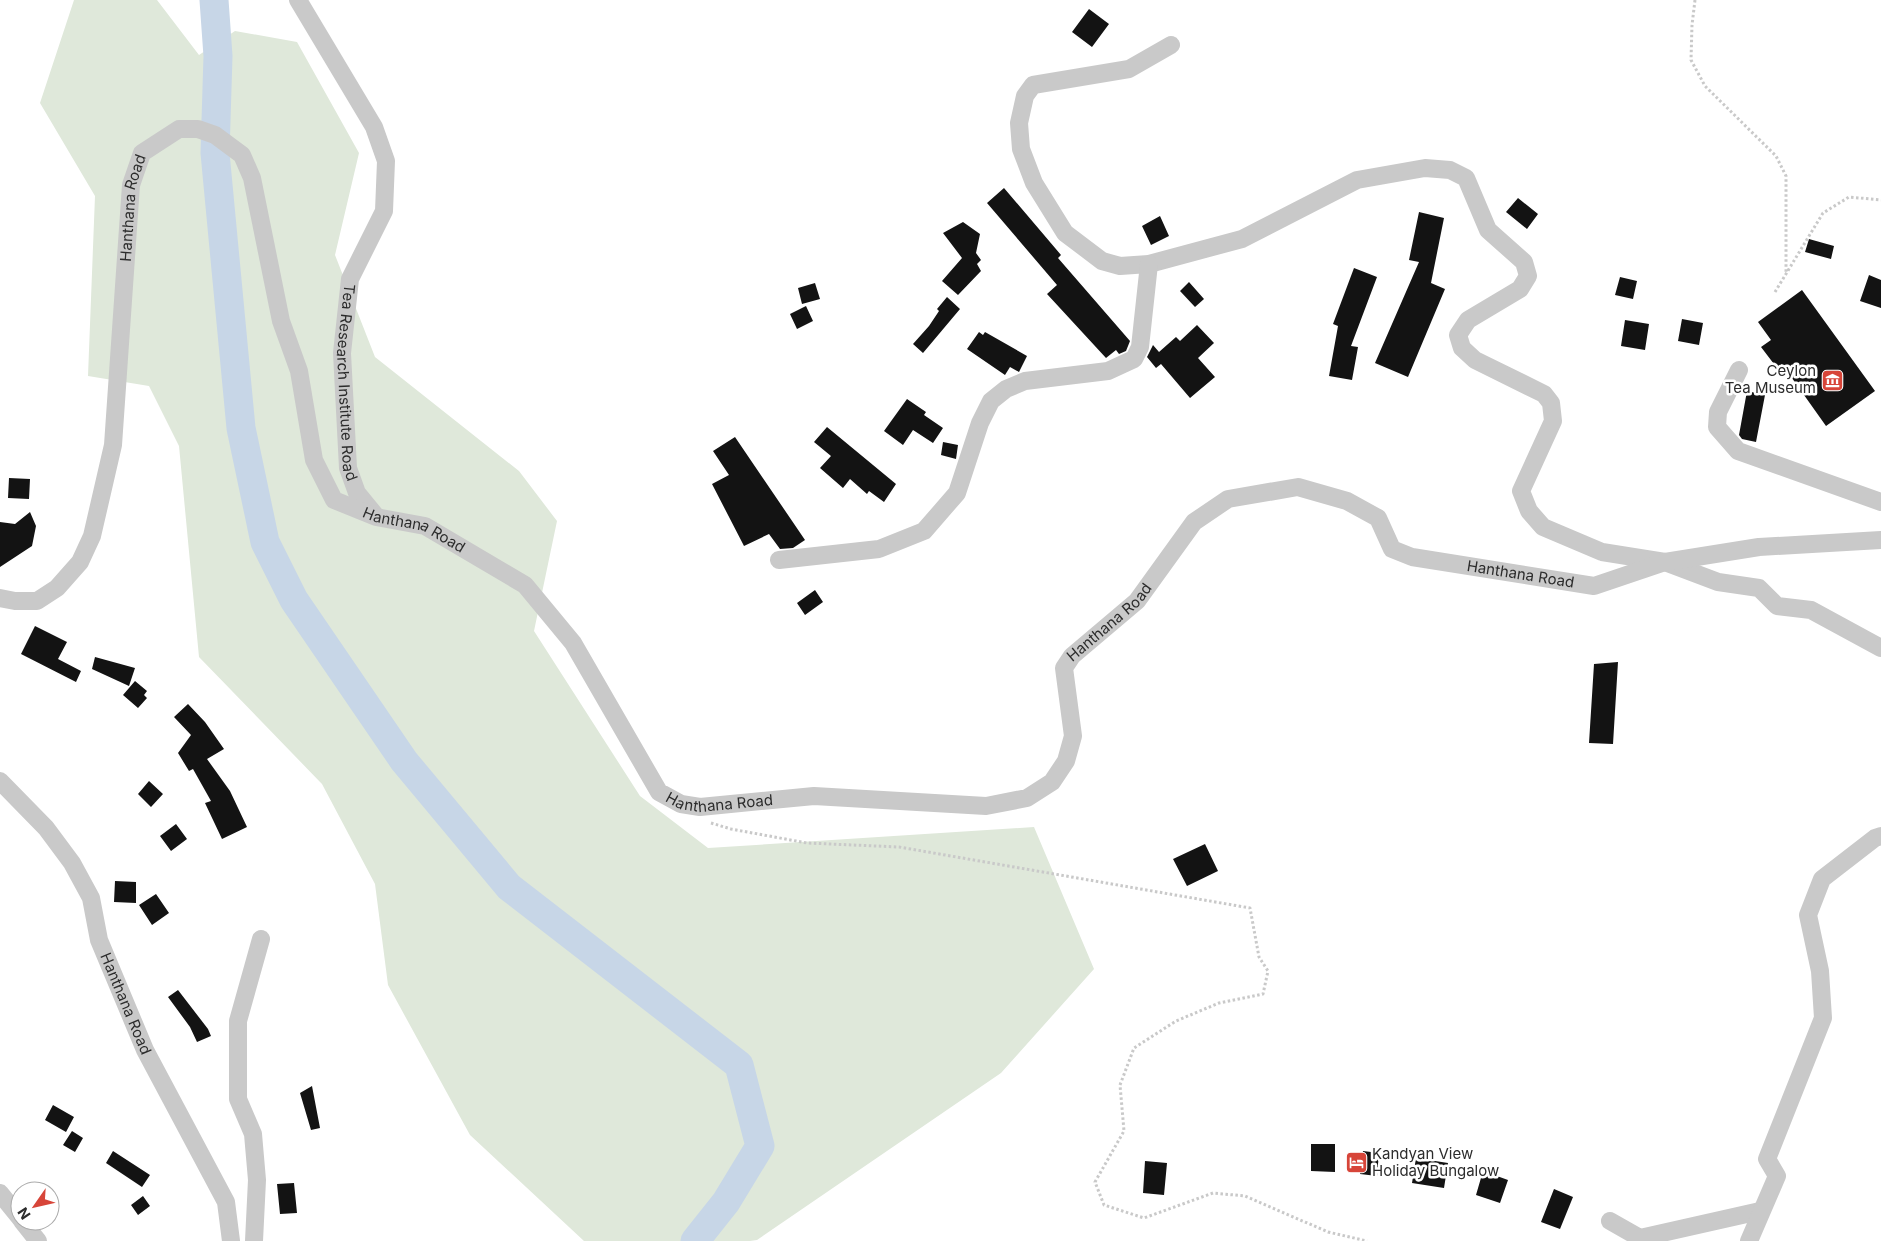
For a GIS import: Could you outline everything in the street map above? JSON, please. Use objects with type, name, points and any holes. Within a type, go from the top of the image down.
[{"type":"street","name":"Tea Research Institute Road","points":[[298,0],[374,128],[386,161],[384,211],[350,279],[342,353],[348,468],[357,493],[376,517]]},
{"type":"street","points":[[1171,44],[1129,69],[1033,85],[1025,96],[1019,123],[1022,149],[1034,184],[1065,233],[1102,261],[1120,266],[1149,264],[1242,239],[1357,180],[1425,168],[1450,170],[1466,178],[1488,230],[1524,262],[1528,276],[1520,289],[1468,320],[1458,335],[1462,348],[1475,360],[1544,394],[1551,403],[1553,421],[1521,491],[1529,511],[1543,527],[1602,552],[1665,562],[1718,582],[1759,588],[1777,606],[1811,610],[1881,648]]},
{"type":"street","name":"Hanthana Road","points":[[0,598],[37,601],[57,588],[80,562],[92,536],[113,445],[131,185],[142,153],[179,129],[198,129],[215,135],[242,156],[252,178],[281,321],[299,372],[314,460],[334,500],[376,517],[425,526],[525,585],[573,643],[659,792],[680,804],[700,808],[814,796],[986,806],[1027,798],[1052,782],[1066,761],[1074,736],[1064,668],[1072,656],[1137,601],[1194,522],[1228,499],[1298,487],[1347,500],[1378,518],[1392,549],[1412,557],[1594,586],[1665,562],[1759,547],[1881,540]]},
{"type":"street","points":[[779,560],[879,549],[924,531],[957,493],[980,423],[992,401],[1006,389],[1025,382],[1108,372],[1134,359],[1140,347],[1149,264]]},
{"type":"street","points":[[1739,370],[1718,412],[1718,428],[1738,451],[1881,502]]},
{"type":"street","name":"Hanthana Road","points":[[0,781],[46,828],[72,864],[91,898],[99,940],[145,1050],[226,1202],[231,1241]]},
{"type":"street","points":[[1749,1241],[1760,1211],[1777,1176],[1767,1158],[1823,1018],[1820,971],[1808,915],[1822,880],[1875,838],[1881,836]]},
{"type":"street","points":[[254,1241],[257,1180],[252,1134],[238,1099],[238,1021],[261,939]]},
{"type":"street","points":[[0,1193],[10,1206]]},
{"type":"street","points":[[1610,1221],[1640,1238],[1760,1211]]},
{"type":"street","points":[[30,1231],[38,1241]]},
{"type":"path","points":[[1695,0],[1691,60],[1705,86],[1776,156],[1786,176],[1786,274]]},
{"type":"path","points":[[1774,292],[1823,213],[1849,197],[1881,200]]},
{"type":"path","points":[[700,808],[704,821],[741,831],[807,843],[899,847],[1250,908],[1259,957],[1268,971],[1263,994],[1219,1003],[1176,1021],[1134,1048],[1120,1085],[1124,1130],[1095,1182],[1104,1205],[1144,1218],[1213,1193],[1245,1196],[1328,1232],[1367,1241]]},
{"type":"shaded area","points":[[74,0],[157,0],[199,55],[235,31],[297,42],[359,153],[335,255],[375,357],[519,471],[557,521],[534,631],[640,796],[708,848],[1034,827],[1094,969],[1001,1073],[757,1240],[750,1241],[584,1241],[470,1135],[388,985],[375,884],[322,784],[199,657],[179,446],[149,386],[88,376],[95,196],[40,103]]},
{"type":"building","points":[[1089,9],[1109,24],[1092,47],[1072,32]]},
{"type":"building","points":[[1004,188],[1061,255],[1058,258],[1130,341],[1126,351],[1119,354],[1116,350],[1106,358],[1047,294],[1057,285],[987,203]]},
{"type":"building","points":[[1518,198],[1538,214],[1527,229],[1506,212]]},
{"type":"building","points":[[1419,212],[1444,218],[1431,283],[1445,289],[1408,377],[1375,363],[1419,262],[1409,260]]},
{"type":"building","points":[[1160,216],[1169,236],[1151,245],[1142,226]]},
{"type":"building","points":[[963,222],[980,234],[976,253],[981,260],[977,264],[981,271],[958,295],[942,281],[962,258],[943,233]]},
{"type":"building","points":[[1809,239],[1834,246],[1831,259],[1805,252]]},
{"type":"building","points":[[1354,268],[1377,277],[1351,346],[1358,347],[1352,380],[1329,376],[1338,326],[1333,324]]},
{"type":"building","points":[[1869,275],[1881,280],[1881,308],[1860,301]]},
{"type":"building","points":[[1620,277],[1637,281],[1633,299],[1615,295]]},
{"type":"building","points":[[1189,282],[1204,299],[1195,307],[1180,291]]},
{"type":"building","points":[[815,283],[820,299],[802,304],[798,288]]},
{"type":"building","points":[[1802,290],[1875,391],[1826,426],[1782,364],[1777,368],[1761,347],[1771,340],[1758,322]]},
{"type":"building","points":[[947,297],[960,309],[923,353],[913,344],[929,326],[939,311],[937,309]]},
{"type":"building","points":[[806,306],[813,321],[797,329],[790,314]]},
{"type":"building","points":[[1682,319],[1703,323],[1699,345],[1678,341]]},
{"type":"building","points":[[1625,320],[1649,324],[1645,350],[1621,346]]},
{"type":"building","points":[[1197,325],[1214,343],[1198,358],[1215,377],[1190,398],[1161,364],[1156,368],[1147,357],[1153,345],[1159,352],[1176,337],[1180,341]]},
{"type":"building","points":[[979,332],[983,335],[985,332],[1027,356],[1019,372],[1010,367],[1005,375],[967,349]]},
{"type":"building","points":[[1747,391],[1765,395],[1756,442],[1742,439],[1739,435]]},
{"type":"building","points":[[907,399],[926,412],[924,415],[943,428],[933,443],[913,430],[903,445],[884,431]]},
{"type":"building","points":[[827,427],[896,484],[884,502],[869,491],[867,494],[850,479],[843,488],[820,468],[831,456],[814,442]]},
{"type":"building","points":[[735,437],[805,540],[793,548],[780,549],[769,534],[744,546],[712,484],[729,475],[713,451]]},
{"type":"building","points":[[943,442],[958,445],[956,459],[941,455]]},
{"type":"building","points":[[9,478],[30,479],[29,499],[8,498]]},
{"type":"building","points":[[30,512],[36,526],[32,546],[0,567],[0,522],[15,524]]},
{"type":"building","points":[[815,590],[823,602],[805,615],[797,603]]},
{"type":"building","points":[[35,626],[67,642],[58,659],[81,671],[76,682],[21,654]]},
{"type":"building","points":[[95,657],[135,668],[129,686],[92,669]]},
{"type":"building","points":[[1618,662],[1613,744],[1589,743],[1594,664]]},
{"type":"building","points":[[135,681],[147,691],[144,695],[147,698],[138,708],[123,695]]},
{"type":"building","points":[[188,704],[205,722],[224,749],[207,759],[230,791],[247,827],[222,839],[205,803],[211,801],[193,769],[189,771],[178,753],[191,735],[174,717]]},
{"type":"building","points":[[149,781],[163,794],[151,807],[138,794]]},
{"type":"building","points":[[176,824],[187,839],[171,851],[160,836]]},
{"type":"building","points":[[1205,844],[1218,871],[1187,886],[1173,859]]},
{"type":"building","points":[[115,881],[136,882],[136,903],[114,902]]},
{"type":"building","points":[[156,894],[169,913],[152,925],[139,905]]},
{"type":"building","points":[[178,990],[208,1029],[211,1036],[197,1042],[190,1027],[168,997]]},
{"type":"building","points":[[312,1086],[320,1128],[311,1130],[300,1093]]},
{"type":"building","points":[[53,1105],[74,1117],[66,1132],[45,1120]]},
{"type":"building","points":[[72,1131],[83,1138],[75,1152],[63,1145]]},
{"type":"building","points":[[1311,1144],[1335,1144],[1335,1172],[1311,1171]]},
{"type":"building","points":[[113,1151],[150,1175],[142,1187],[106,1163]]},
{"type":"building","points":[[1363,1151],[1379,1153],[1377,1176],[1360,1174]]},
{"type":"building","points":[[1416,1158],[1448,1163],[1444,1188],[1412,1183]]},
{"type":"building","points":[[1145,1161],[1167,1163],[1164,1195],[1143,1193]]},
{"type":"building","points":[[1483,1171],[1508,1180],[1500,1203],[1476,1195]]},
{"type":"building","points":[[294,1183],[297,1213],[280,1214],[277,1184]]},
{"type":"building","points":[[1554,1189],[1573,1197],[1560,1229],[1541,1222]]},
{"type":"building","points":[[143,1196],[150,1206],[138,1215],[131,1205]]},
{"type":"waterway","points":[[214,0],[218,56],[215,153],[241,428],[265,542],[294,600],[404,761],[509,887],[739,1065],[760,1146],[726,1202],[695,1241]]},
{"type":"place","name":"Ceylon Tea Museum","points":[[1832,380]]},
{"type":"place","name":"Kandyan View Holiday Bungalow","points":[[1356,1163]]}]
